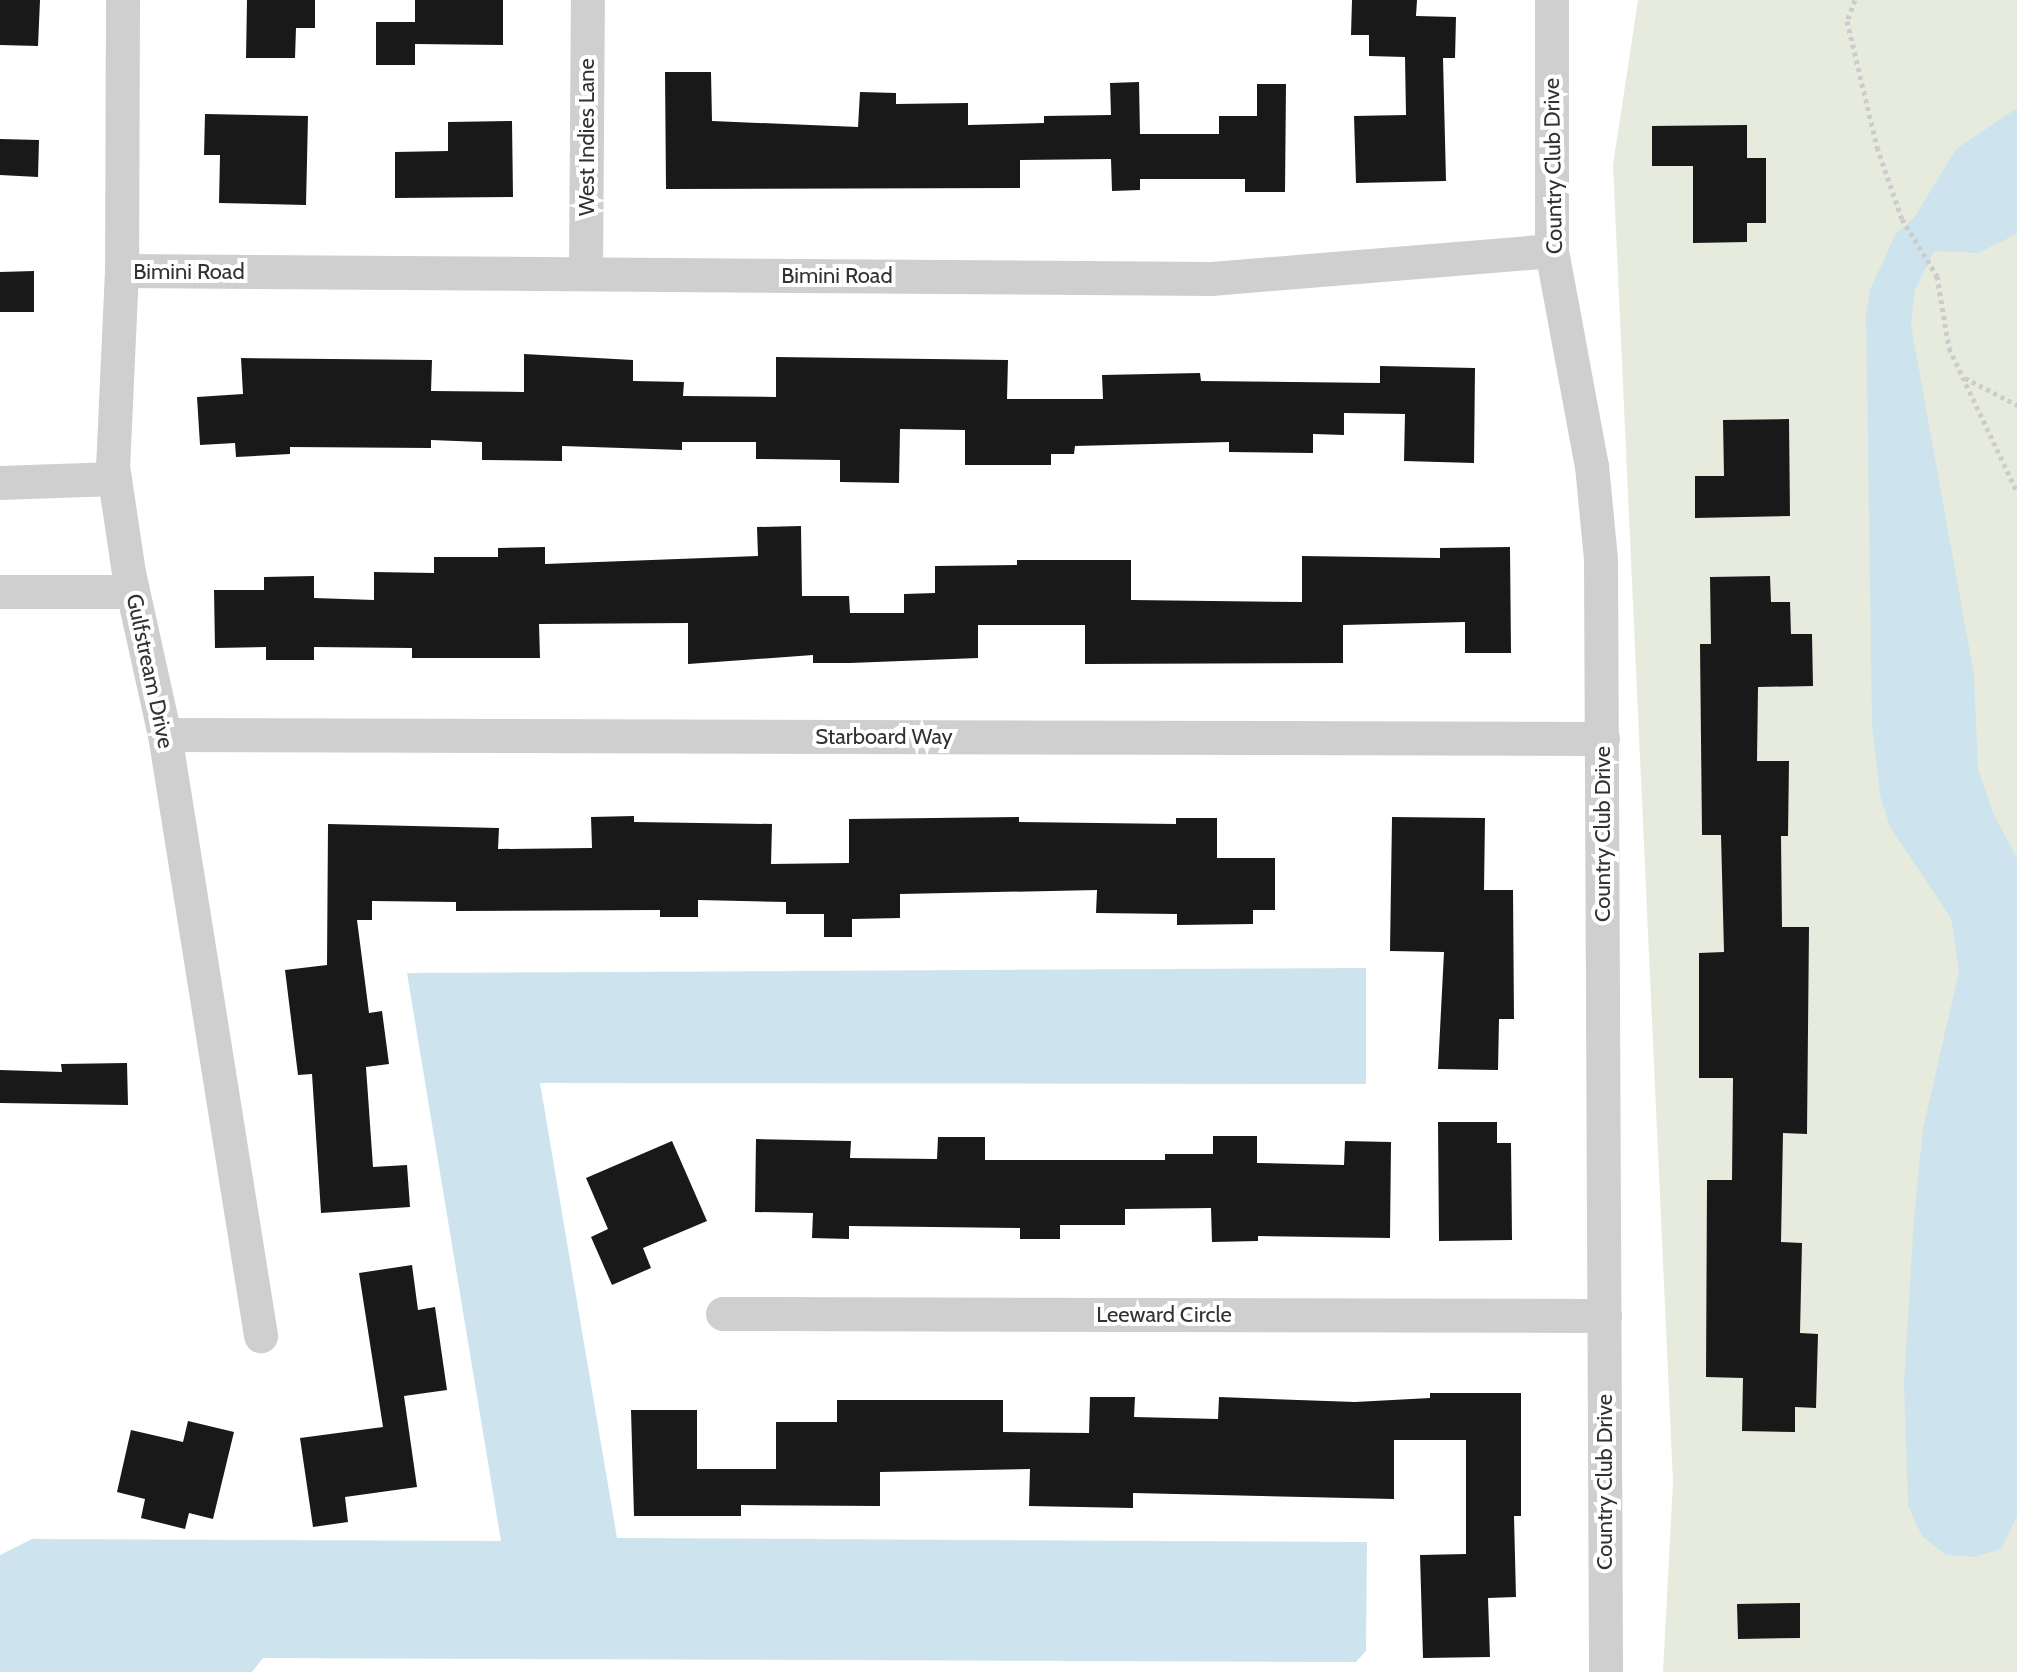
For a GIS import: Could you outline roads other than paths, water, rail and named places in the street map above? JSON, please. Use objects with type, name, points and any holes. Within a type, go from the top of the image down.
[{"type":"street","name":"Gulfstream Drive","points":[[123,0],[122,271],[115,479],[133,592],[165,735],[261,1336]]},
{"type":"street","name":"West Indies Lane","points":[[586,274],[588,0]]},
{"type":"street","name":"Country Club Drive","points":[[1552,0],[1552,251],[1592,466],[1601,560],[1606,1672]]},
{"type":"street","name":"Bimini Road","points":[[122,271],[1212,279],[1552,251]]},
{"type":"street","points":[[0,483],[115,479]]},
{"type":"street","points":[[0,592],[133,592]]},
{"type":"street","name":"Starboard Way","points":[[165,735],[1603,739]]},
{"type":"street","name":"Leeward Circle","points":[[723,1314],[1605,1316]]},
{"type":"water","points":[[2017,108],[2017,234],[1978,253],[1934,251],[1915,290],[1911,325],[1974,675],[1978,769],[1993,813],[2017,858],[2017,1516],[2002,1548],[1975,1557],[1946,1555],[1922,1536],[1908,1506],[1904,1384],[1914,1217],[1923,1129],[1959,971],[1951,918],[1890,827],[1880,795],[1872,724],[1866,316],[1870,290],[1896,233],[1914,218],[1956,149]]},
{"type":"water","points":[[1366,968],[1366,1084],[540,1083],[617,1538],[1367,1542],[1366,1651],[1356,1662],[263,1658],[252,1672],[0,1672],[0,1555],[32,1539],[501,1541],[407,973]]}]
